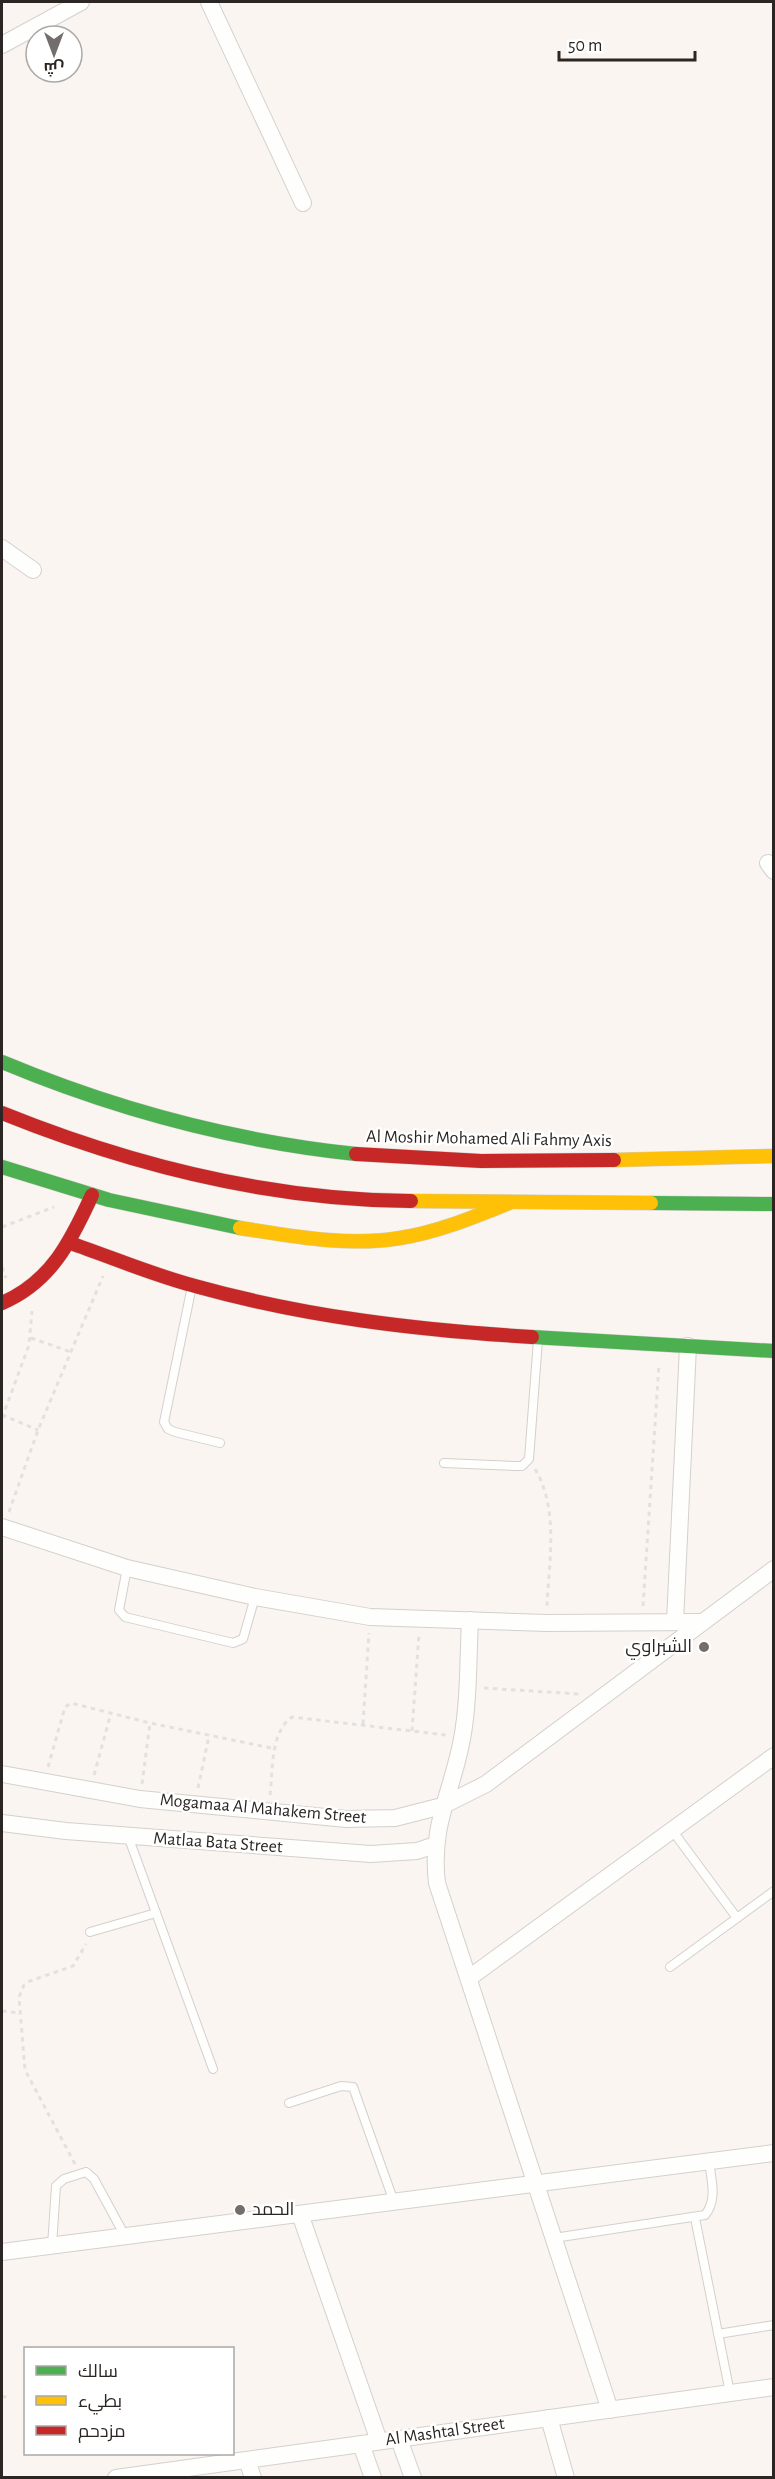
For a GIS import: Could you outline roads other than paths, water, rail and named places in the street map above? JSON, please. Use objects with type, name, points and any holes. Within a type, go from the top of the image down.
[{"type":"main road","name":"Al Moshir Mohamed Ali Fahmy Axis","points":[[2,1062],[86,1096],[141,1113],[196,1128],[304,1149],[413,1159],[468,1160],[774,1156]]},
{"type":"main road","points":[[2,1113],[117,1154],[174,1169],[267,1188],[382,1201],[774,1204]]},
{"type":"main road","points":[[2,1167],[92,1195],[228,1227],[303,1236],[367,1240],[394,1239],[447,1228],[510,1203]]},
{"type":"main road","points":[[2,1303],[26,1293],[43,1280],[70,1243],[92,1195]]},
{"type":"main road","points":[[70,1243],[192,1286],[293,1311],[374,1324],[456,1332],[774,1352]]},
{"type":"street","points":[[2,45],[81,2]]},
{"type":"street","points":[[209,2],[303,203]]},
{"type":"street","points":[[2,549],[33,570]]},
{"type":"street","points":[[675,1622],[688,1346]]},
{"type":"street","points":[[2,1528],[128,1568],[255,1597],[370,1617],[547,1623],[703,1622]]},
{"type":"street","name":"Mogamaa Al Mahakem Street","points":[[2,1774],[90,1792],[140,1799],[346,1819],[395,1818],[442,1806],[486,1784],[774,1569]]},
{"type":"street","points":[[470,1620],[462,1737],[454,1772],[442,1806],[435,1845],[437,1883],[610,2410]]},
{"type":"street","points":[[469,1978],[774,1756]]},
{"type":"street","name":"Matlaa Bata Street","points":[[2,1823],[128,1836],[371,1854],[417,1851],[435,1845]]},
{"type":"street","points":[[2,2252],[774,2153]]},
{"type":"street","points":[[300,2214],[379,2441]]},
{"type":"street","name":"Al Mashtal Street","points":[[116,2478],[774,2387]]},
{"type":"street","points":[[549,2418],[566,2478]]},
{"type":"street","points":[[399,2439],[413,2478]]},
{"type":"street","points":[[361,2444],[373,2478]]},
{"type":"street","points":[[247,2460],[253,2478]]},
{"type":"lane","points":[[192,1286],[164,1422],[168,1429],[175,1432],[220,1443]]},
{"type":"lane","points":[[444,1463],[522,1466],[529,1459],[538,1336]]},
{"type":"lane","points":[[128,1568],[119,1610],[125,1617],[233,1643],[243,1639],[255,1597]]},
{"type":"lane","points":[[672,1830],[738,1918]]},
{"type":"lane","points":[[128,1836],[213,2069]]},
{"type":"lane","points":[[670,1967],[774,1891]]},
{"type":"lane","points":[[90,1932],[156,1914]]},
{"type":"lane","points":[[289,2103],[341,2085],[353,2087],[394,2202]]},
{"type":"lane","points":[[554,2238],[705,2215],[712,2206],[714,2196],[709,2161]]},
{"type":"lane","points":[[52,2246],[56,2186],[64,2179],[80,2173],[91,2174],[94,2178],[125,2236]]},
{"type":"lane","points":[[695,2218],[730,2393]]},
{"type":"lane","points":[[718,2334],[774,2325]]},
{"type":"place","name":"الشبراوي","points":[[704,1647]]},
{"type":"place","name":"الحمد","points":[[240,2210]]}]
